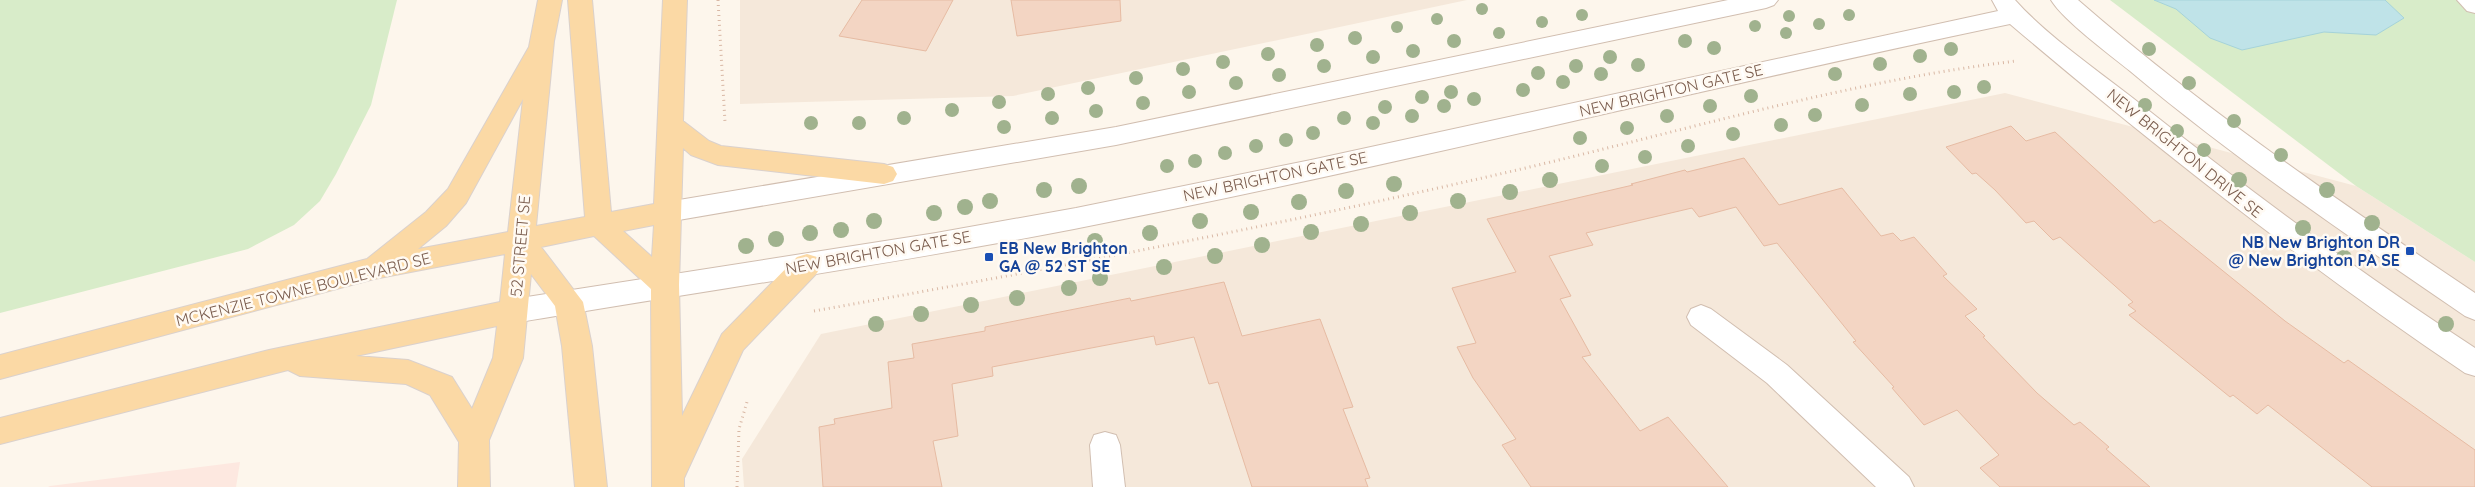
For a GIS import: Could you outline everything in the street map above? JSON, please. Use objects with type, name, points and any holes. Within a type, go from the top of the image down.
[{"type":"main road","name":"52 STREET SE","points":[[474,487],[474,440],[508,358],[542,41],[550,0]]},
{"type":"main road","points":[[580,0],[600,225],[665,285]]},
{"type":"main road","points":[[668,483],[665,285],[675,0]]},
{"type":"main road","points":[[374,268],[436,219],[457,196],[542,41]]},
{"type":"main road","points":[[672,126],[700,148],[718,155],[884,174]]},
{"type":"main road","name":"MCKENZIE TOWNE BOULEVARD SE","points":[[0,367],[374,268],[667,212]]},
{"type":"main road","points":[[520,240],[568,302],[577,346],[591,487]]},
{"type":"main road","points":[[668,483],[732,342],[807,265]]},
{"type":"main road","points":[[0,431],[269,362],[514,311]]},
{"type":"main road","points":[[269,362],[408,372],[440,386],[474,440]]},
{"type":"street","points":[[667,212],[1116,136],[1766,0]]},
{"type":"street","points":[[2064,0],[2166,89],[2343,220],[2475,308]]},
{"type":"street","points":[[2469,0],[2475,5]]},
{"type":"street","name":"NEW BRIGHTON GATE SE","points":[[514,311],[665,285],[807,265],[1095,214],[1539,120],[2013,5]]},
{"type":"street","name":"NEW BRIGHTON DRIVE SE","points":[[2013,5],[2248,204],[2385,304],[2475,364]]},
{"type":"street","points":[[1701,317],[1777,374],[1898,487]]},
{"type":"street","points":[[1105,446],[1109,487]]},
{"type":"path","points":[[718,0],[726,129]]},
{"type":"path","points":[[812,312],[1005,277],[1303,216],[1504,173],[1848,89],[1942,70],[2015,61],[2021,56]]},
{"type":"path","points":[[737,487],[739,429],[750,393]]},
{"type":"shaded area","points":[[740,0],[1467,0],[1013,96],[740,104]]},
{"type":"shaded area","points":[[2005,93],[2356,186],[2475,262],[2475,487],[744,487],[742,459],[821,334]]},
{"type":"shaded area","points":[[240,462],[236,487],[48,487],[50,486]]},
{"type":"green space","points":[[0,0],[397,0],[371,105],[320,201],[294,225],[248,249],[0,313]]},
{"type":"green space","points":[[2110,0],[2475,0],[2475,262],[2356,186]]},
{"type":"water","points":[[2154,0],[2385,0],[2404,18],[2376,35],[2324,32],[2242,50],[2210,38],[2176,9]]},
{"type":"building","points":[[862,0],[953,0],[926,51],[839,36]]},
{"type":"building","points":[[1011,0],[1120,0],[1121,21],[1017,36]]},
{"type":"building","points":[[2011,126],[2026,141],[2055,132],[2154,223],[2160,220],[2285,321],[2344,363],[2348,360],[2475,450],[2475,487],[2372,487],[2268,405],[2257,414],[2233,395],[2230,397],[2129,315],[2136,311],[2128,305],[2133,302],[2060,237],[2053,240],[2034,221],[2026,223],[1995,190],[1976,173],[1972,174],[1946,147]]},
{"type":"building","points":[[1744,158],[1779,205],[1842,188],[1881,236],[1893,233],[1901,241],[1914,237],[1947,274],[1943,276],[1977,309],[1965,316],[1985,336],[1983,337],[2037,393],[2074,425],[2080,422],[2109,447],[2106,449],[2150,487],[2000,487],[1980,468],[1999,455],[1957,410],[1924,425],[1892,388],[1894,387],[1853,342],[1856,341],[1777,243],[1764,246],[1736,207],[1699,217],[1692,208],[1586,233],[1593,245],[1549,256],[1571,296],[1560,299],[1591,355],[1582,357],[1640,431],[1668,417],[1728,487],[1531,487],[1502,445],[1516,439],[1473,378],[1457,347],[1476,343],[1452,288],[1516,272],[1487,219],[1633,185],[1631,184],[1685,170],[1687,172]]},
{"type":"building","points":[[1224,282],[1242,336],[1320,319],[1353,407],[1343,409],[1370,478],[1365,479],[1368,487],[1252,487],[1218,382],[1209,384],[1194,337],[1156,345],[1154,336],[992,367],[993,376],[952,384],[958,436],[933,441],[942,487],[823,487],[819,427],[835,424],[834,419],[892,408],[888,362],[914,358],[912,344],[985,331],[985,327],[1130,298],[1131,301]]},
{"type":"place","name":"NB New Brighton DR @ New Brighton PA SE","points":[[2410,251]]},
{"type":"place","name":"EB New Brighton GA @ 52 ST SE","points":[[989,257]]}]
